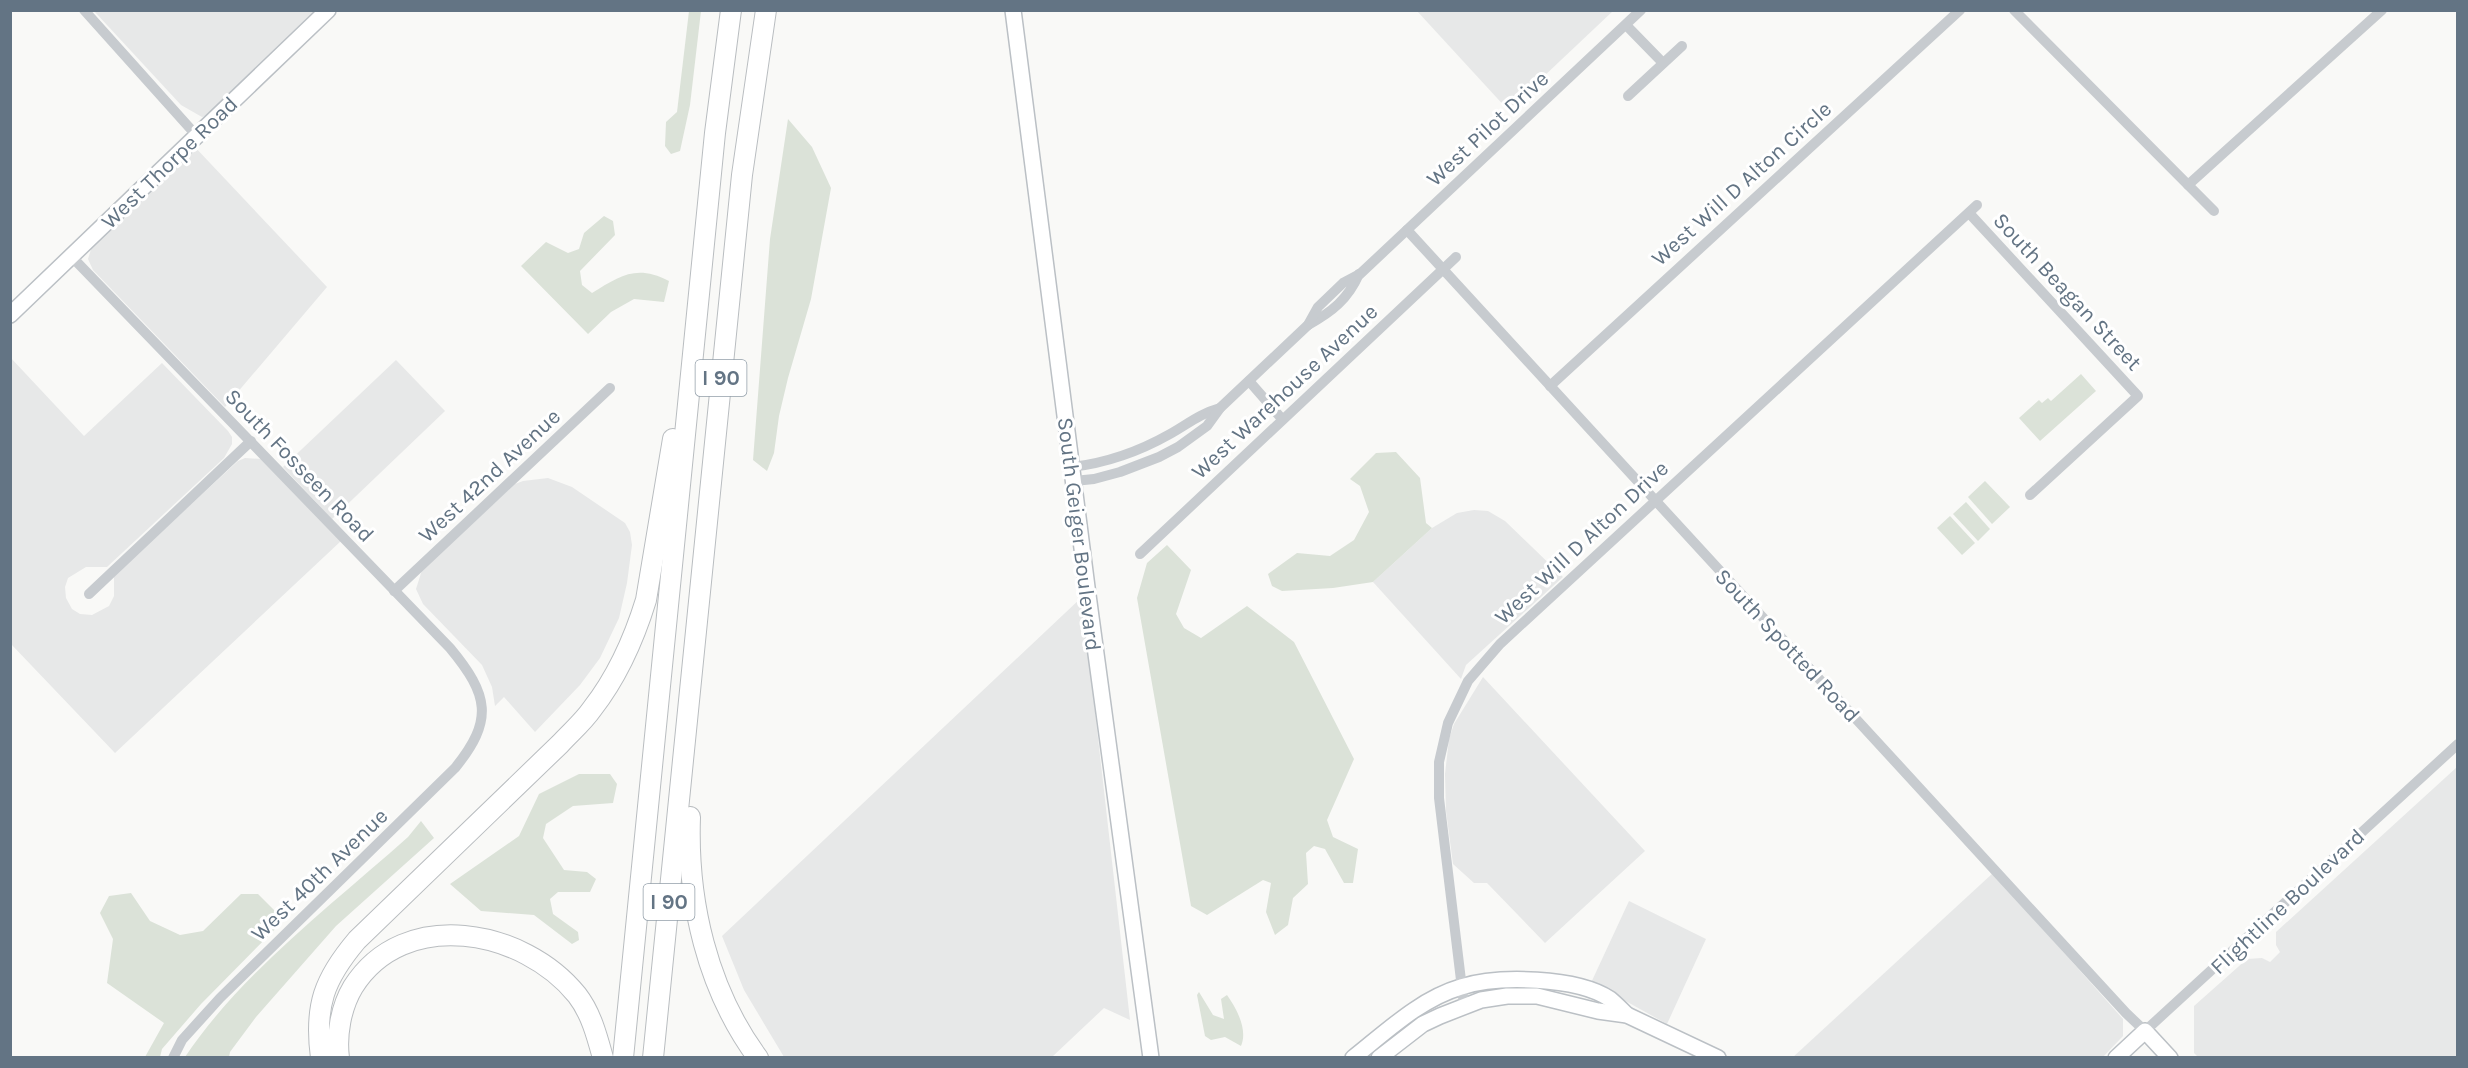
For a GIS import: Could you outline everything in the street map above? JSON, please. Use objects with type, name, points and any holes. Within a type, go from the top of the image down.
[{"type":"highway","name":"I 90","points":[[623,1058],[715,133],[731,10]]},
{"type":"highway","name":"I 90","points":[[653,1058],[741,175],[766,10]]},
{"type":"highway","points":[[321,1058],[318,1027],[322,998],[326,984],[338,963],[357,940],[560,744],[592,710],[614,677],[635,634],[646,600],[671,445],[688,407]]},
{"type":"highway","points":[[685,747],[692,793],[690,876],[705,949],[732,1014],[758,1058]]},
{"type":"highway","points":[[339,1058],[339,1030],[343,1010],[358,979],[373,963],[388,952],[425,938],[445,935],[482,938],[506,944],[541,961],[577,995],[590,1015],[603,1058]]},
{"type":"street","points":[[84,10],[196,135]]},
{"type":"street","name":"West Thorpe Road","points":[[10,315],[328,10]]},
{"type":"street","name":"South Geiger Boulevard","points":[[1013,10],[1151,1058]]},
{"type":"street","name":"West Pilot Drive","points":[[1073,474],[1094,479],[1120,472],[1159,457],[1208,426],[1220,408],[1308,325],[1318,307],[1343,283],[1359,274],[1407,230],[1641,10]]},
{"type":"street","name":"West Will D Alton Circle","points":[[1550,386],[1960,10]]},
{"type":"street","points":[[2014,10],[2214,211]]},
{"type":"street","points":[[2188,185],[2382,10]]},
{"type":"street","points":[[1626,25],[1663,63]]},
{"type":"street","points":[[1628,96],[1682,46]]},
{"type":"street","name":"South Beagan Street","points":[[1973,209],[2138,396],[2030,495]]},
{"type":"street","name":"West Will D Alton Drive","points":[[1464,1005],[1438,798],[1439,762],[1448,723],[1468,681],[1500,644],[1973,209]]},
{"type":"street","name":"South Spotted Road","points":[[1407,230],[1654,501],[2170,1058]]},
{"type":"street","name":"South Fosseen Road","points":[[71,256],[460,660],[474,683],[483,714]]},
{"type":"street","name":"West Warehouse Avenue","points":[[1140,554],[1456,257]]},
{"type":"street","points":[[1249,381],[1282,419]]},
{"type":"street","name":"West 42nd Avenue","points":[[394,591],[610,388]]},
{"type":"street","points":[[89,594],[251,441]]},
{"type":"street","name":"West 40th Avenue","points":[[173,1058],[182,1040],[220,998],[455,768],[476,741],[483,714]]},
{"type":"street","name":"Flightline Boulevard","points":[[2116,1058],[2457,744]]},
{"type":"street","points":[[1353,1058],[1410,1014],[1462,986],[1519,980],[1546,980],[1595,992],[1610,999],[1627,1015]]},
{"type":"street","points":[[1379,1058],[1423,1024],[1464,1005],[1507,996],[1537,996],[1598,1011],[1627,1015],[1718,1058]]},
{"type":"shaded area","points":[[317,10],[318,12],[209,115],[202,117],[181,105],[94,11]]},
{"type":"shaded area","points":[[689,11],[701,11],[690,105],[680,151],[671,154],[665,146],[666,122],[677,112]]},
{"type":"shaded area","points":[[1417,11],[1613,11],[1508,110]]},
{"type":"shaded area","points":[[788,119],[812,147],[831,188],[811,299],[788,378],[779,416],[774,453],[767,471],[753,460],[770,239]]},
{"type":"shaded area","points":[[193,145],[327,287],[225,407],[93,270],[88,259],[93,243]]},
{"type":"shaded area","points":[[604,216],[613,221],[615,235],[580,271],[582,285],[592,293],[620,277],[638,273],[647,273],[669,281],[664,302],[634,299],[611,312],[588,334],[521,266],[546,242],[568,253],[579,249],[584,233]]},
{"type":"shaded area","points":[[10,357],[84,436],[162,363],[232,437],[232,444],[224,458],[107,567],[86,567],[68,578],[65,587],[66,598],[72,609],[80,614],[92,615],[109,606],[114,596],[114,577],[122,568],[238,461],[245,458],[262,459],[341,541],[115,753],[11,644]]},
{"type":"shaded area","points":[[396,360],[445,411],[332,519],[283,467]]},
{"type":"shaded area","points":[[2081,374],[2096,391],[2040,441],[2019,418],[2039,400],[2042,403],[2048,398],[2051,401]]},
{"type":"shaded area","points":[[1396,452],[1420,478],[1426,523],[1432,528],[1373,582],[1333,588],[1282,591],[1272,586],[1268,574],[1297,553],[1330,556],[1354,540],[1369,512],[1360,486],[1350,479],[1376,453]]},
{"type":"shaded area","points":[[548,478],[572,487],[625,523],[630,532],[632,545],[619,618],[600,658],[580,685],[535,732],[504,697],[495,706],[492,687],[482,665],[423,604],[416,589],[422,570],[515,484]]},
{"type":"shaded area","points":[[1985,481],[2010,507],[1992,524],[1968,497]]},
{"type":"shaded area","points":[[1966,502],[1990,529],[1978,541],[1953,514]]},
{"type":"shaded area","points":[[1474,510],[1488,511],[1505,521],[1563,577],[1466,665],[1461,679],[1373,582],[1432,528],[1457,513]]},
{"type":"shaded area","points":[[1950,516],[1975,543],[1962,555],[1937,528]]},
{"type":"shaded area","points":[[1167,545],[1191,570],[1176,614],[1184,628],[1201,638],[1247,606],[1294,642],[1354,759],[1327,820],[1333,837],[1358,849],[1353,883],[1344,883],[1325,849],[1314,846],[1306,853],[1308,884],[1293,898],[1288,925],[1275,935],[1266,912],[1271,883],[1263,880],[1207,915],[1191,906],[1137,598],[1147,563]]},
{"type":"shaded area","points":[[1082,597],[1130,1020],[1104,1008],[1052,1057],[784,1057],[744,990],[722,936]]},
{"type":"shaded area","points":[[1483,677],[1645,851],[1545,943],[1487,883],[1474,883],[1453,864],[1446,811],[1445,774],[1449,739],[1454,724]]},
{"type":"shaded area","points":[[2457,767],[2457,1057],[2198,1057],[2194,1053],[2194,1006],[2247,959],[2262,958],[2270,962],[2280,952],[2276,945],[2276,932]]},
{"type":"shaded area","points":[[579,774],[610,774],[617,784],[613,803],[573,806],[546,824],[543,838],[564,870],[587,872],[596,879],[590,892],[558,892],[550,899],[553,914],[578,932],[579,940],[572,944],[534,915],[481,911],[450,884],[519,836],[539,794]]},
{"type":"shaded area","points":[[421,821],[434,838],[336,926],[256,1017],[230,1052],[229,1057],[185,1057],[233,996],[261,968],[408,837]]},
{"type":"shaded area","points":[[1993,873],[2123,1019],[2123,1036],[2103,1057],[1792,1058]]},
{"type":"shaded area","points":[[131,893],[150,921],[180,935],[203,931],[241,894],[258,894],[284,920],[201,1004],[162,1049],[160,1057],[145,1057],[164,1023],[107,983],[113,939],[100,913],[109,896]]},
{"type":"shaded area","points":[[1629,901],[1706,939],[1667,1024],[1613,994],[1590,985]]},
{"type":"shaded area","points":[[1199,992],[1213,1015],[1224,1019],[1221,999],[1227,995],[1238,1013],[1242,1027],[1241,1046],[1225,1037],[1211,1040],[1205,1036],[1197,995]]}]
